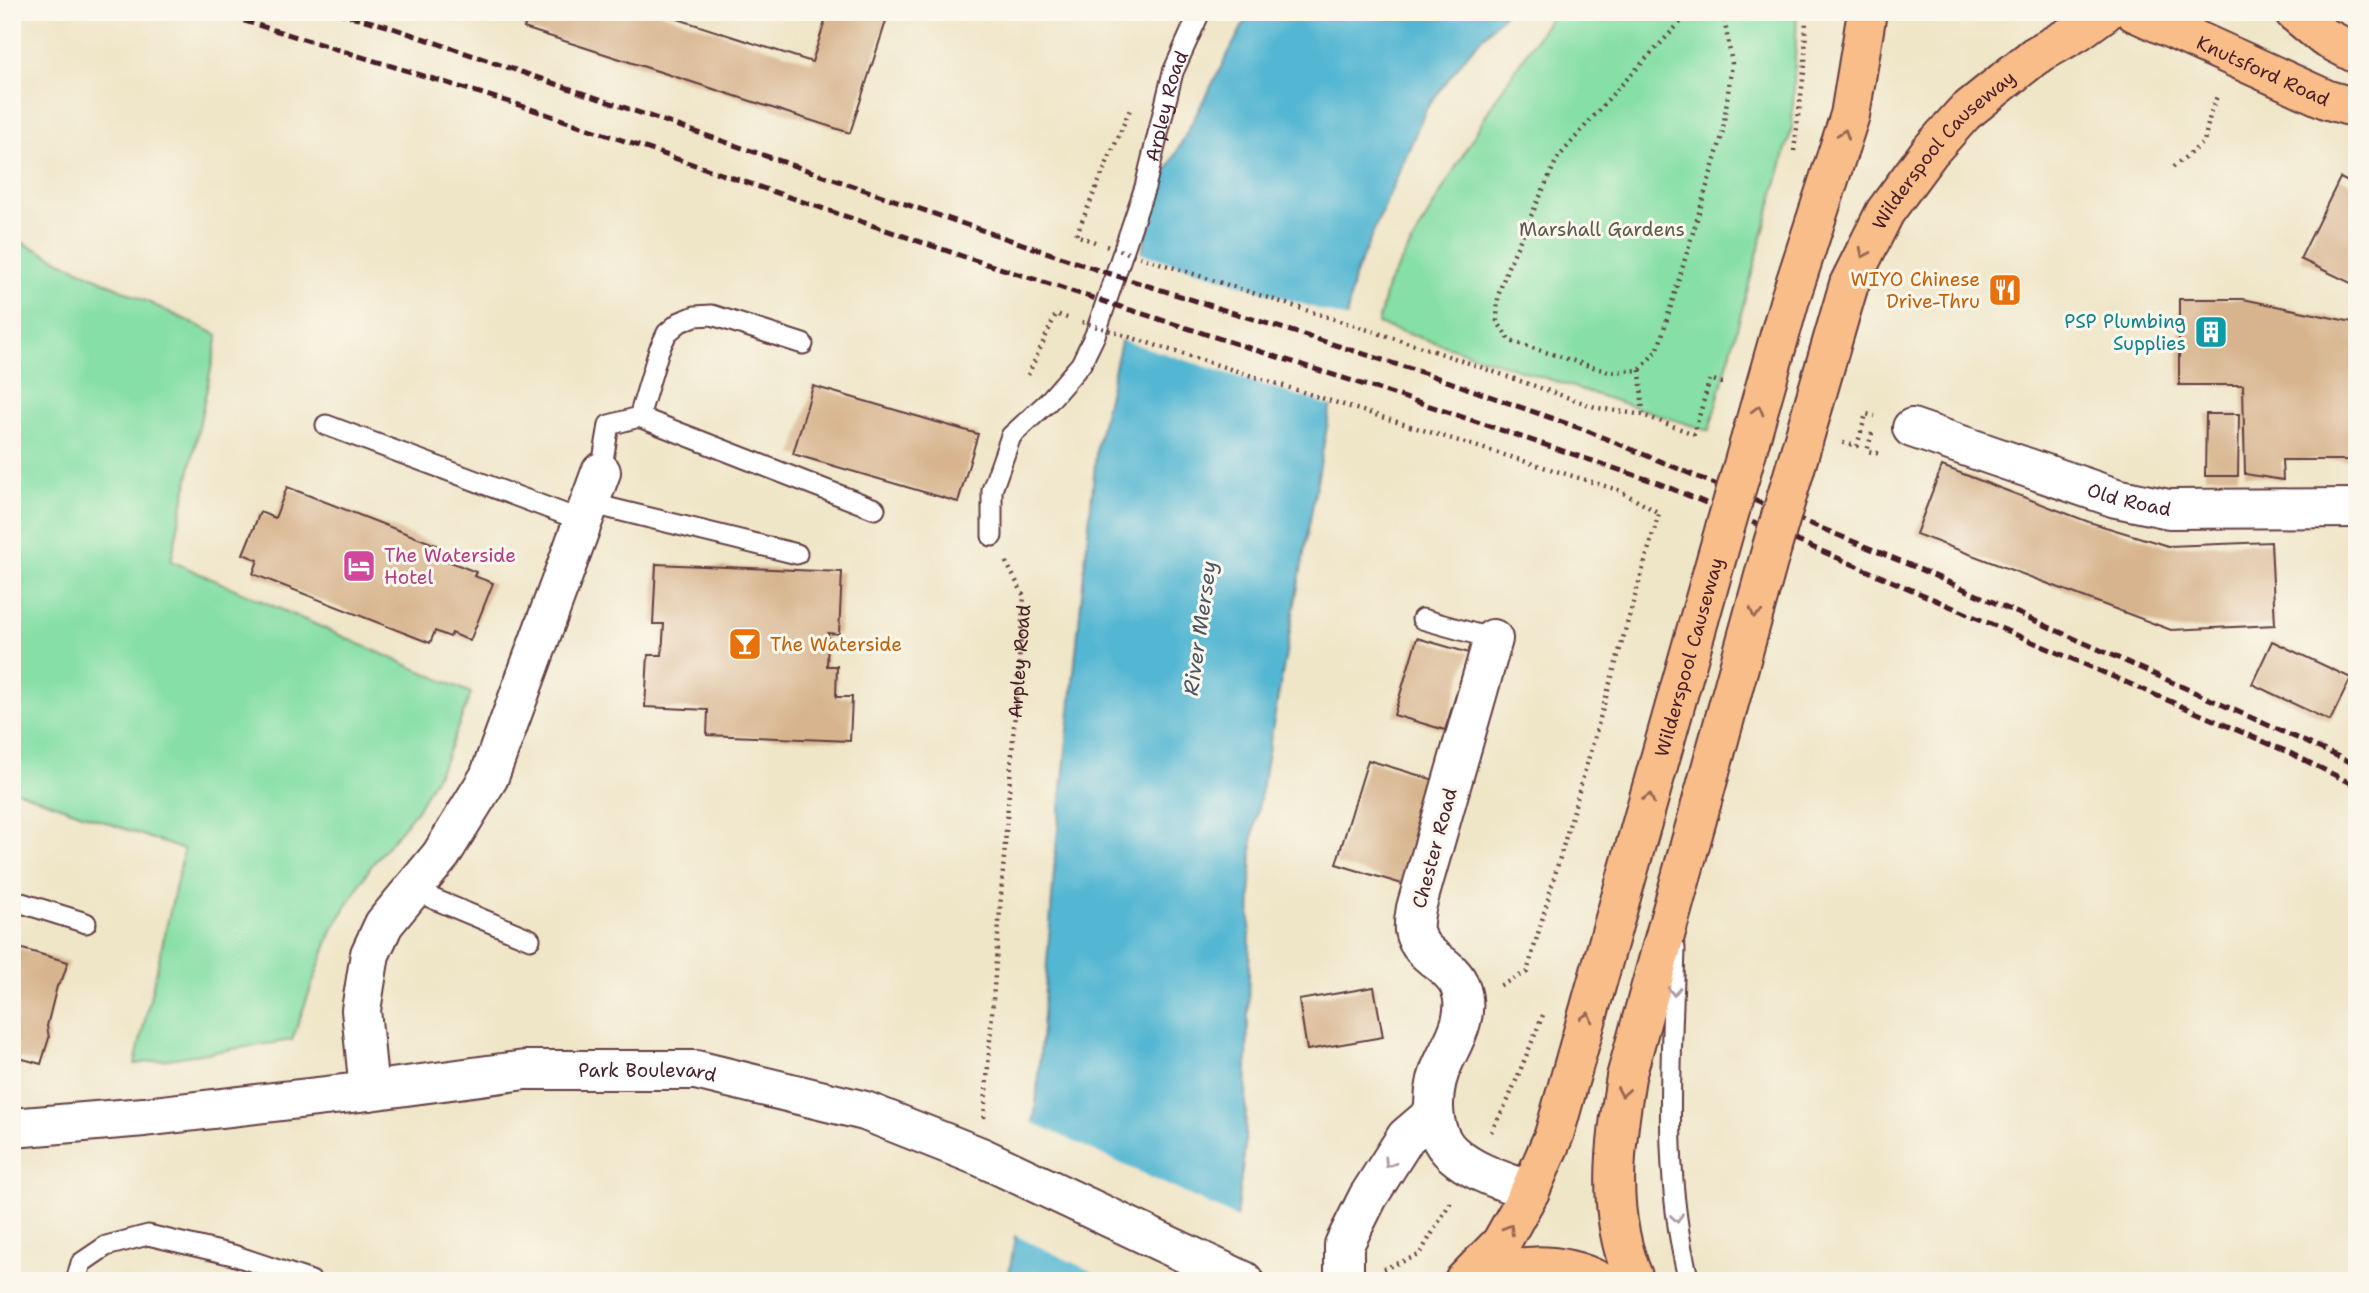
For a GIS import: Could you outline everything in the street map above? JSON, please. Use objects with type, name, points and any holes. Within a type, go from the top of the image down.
[{"type":"highway","name":"Wilderspool Causeway","points":[[1464,1281],[1501,1243],[1530,1191],[1554,1135],[1790,299],[1850,114],[1867,12]]},
{"type":"highway","name":"Wilderspool Causeway","points":[[1635,1281],[1627,1259],[1616,1209],[1615,1147],[1626,1077],[1772,547],[1849,284],[1885,212],[1930,150],[1964,113],[2035,56],[2105,12]]},
{"type":"highway","name":"Knutsford Road","points":[[2134,12],[2328,100],[2357,108]]},
{"type":"highway","points":[[2294,12],[2324,37],[2357,54]]},
{"type":"highway","points":[[1473,1281],[1498,1270],[1541,1265],[1584,1273],[1599,1281]]},
{"type":"street","name":"Old Road","points":[[1912,428],[2116,498],[2169,509],[2357,508]]},
{"type":"street","points":[[369,1091],[361,1010],[370,954],[384,924],[440,855],[489,777],[591,499]]},
{"type":"street","name":"Chester Road","points":[[1464,1006],[1460,986],[1450,971],[1430,956],[1420,944],[1414,930],[1416,908],[1493,639]]},
{"type":"street","points":[[1464,1006],[1460,1030],[1435,1086],[1434,1112],[1440,1135],[1450,1153],[1471,1167],[1530,1191]]},
{"type":"street","name":"Park Boulevard","points":[[12,1128],[369,1091],[525,1070],[696,1070],[865,1111],[981,1157],[1244,1281]]},
{"type":"street","points":[[1344,1281],[1344,1245],[1368,1197],[1406,1137],[1434,1112]]},
{"type":"lane","name":"Arpley Road","points":[[992,536],[992,490],[1011,436],[1048,402],[1081,363],[1095,335],[1145,187],[1173,72],[1200,12]]},
{"type":"lane","points":[[639,417],[659,350],[667,333],[680,322],[695,316],[712,316],[803,344]]},
{"type":"lane","points":[[591,499],[609,425],[639,417],[875,509]]},
{"type":"lane","points":[[326,425],[797,554]]},
{"type":"lane","name":"Chester Road","points":[[1422,618],[1493,639]]},
{"type":"lane","points":[[412,890],[530,939]]},
{"type":"lane","name":"Wilderspool Causeway","points":[[1676,898],[1671,1115],[1673,1193],[1689,1281]]},
{"type":"lane","points":[[12,900],[86,923]]},
{"type":"lane","points":[[76,1281],[81,1263],[106,1246],[148,1235],[233,1255],[311,1281]]},
{"type":"path","points":[[1640,370],[1609,372],[1510,341],[1497,321],[1498,296],[1507,269],[1557,159],[1611,96],[1690,12]]},
{"type":"path","points":[[1643,415],[1640,370],[1658,349],[1722,136],[1732,64],[1723,12]]},
{"type":"path","points":[[1173,72],[1139,86],[1076,235],[1598,408],[1643,415],[1694,434],[1710,379],[1727,384]]},
{"type":"path","points":[[2173,167],[2204,142],[2211,110]]},
{"type":"path","points":[[1082,322],[1618,490],[1659,513],[1527,972],[1464,1006]]},
{"type":"path","points":[[1838,442],[1857,446]]},
{"type":"path","name":"Arpley Road","points":[[981,1157],[1024,596],[992,536]]},
{"type":"path","points":[[1490,1133],[1508,1100]]},
{"type":"path","points":[[1384,1267],[1419,1255],[1456,1194]]},
{"type":"green space","name":"Marshall Gardens","points":[[1554,12],[1797,12],[1792,127],[1709,431],[1378,324],[1387,286],[1493,103]]},
{"type":"green space","points":[[12,238],[218,335],[171,561],[471,693],[445,760],[417,810],[371,866],[332,930],[292,1040],[135,1064],[184,850],[12,789]]},
{"type":"water","name":"River Mersey","points":[[1250,12],[1506,12],[1469,52],[1426,109],[1354,277],[1252,841],[1245,1147],[1228,1281],[1008,1281],[1036,1106],[1055,859],[1097,445],[1156,191]]},
{"type":"pier","points":[[1138,252],[1350,319],[1334,407],[1118,339]]},
{"type":"pier","points":[[1030,1121],[1240,1219],[1232,1281],[1112,1281],[1012,1234]]},
{"type":"building","points":[[529,12],[656,12],[812,62],[828,12],[889,12],[850,133],[524,28]]},
{"type":"building","points":[[2340,178],[2357,186],[2357,286],[2300,259]]},
{"type":"building","points":[[2179,299],[2243,299],[2357,323],[2357,460],[2282,460],[2283,480],[2245,474],[2243,385],[2179,385]]},
{"type":"building","points":[[813,386],[978,434],[958,502],[793,454]]},
{"type":"building","points":[[2206,414],[2239,414],[2238,476],[2205,476]]},
{"type":"building","points":[[1942,466],[2089,522],[2168,546],[2271,542],[2275,625],[2171,630],[1916,534]]},
{"type":"building","name":"The Waterside Hotel","points":[[287,487],[439,546],[435,556],[476,572],[474,576],[493,583],[470,641],[452,633],[450,637],[435,631],[430,643],[253,574],[258,560],[243,554],[260,512],[275,518]]},
{"type":"building","name":"The Waterside","points":[[656,564],[842,572],[839,634],[828,633],[827,666],[837,666],[836,697],[852,697],[850,741],[707,735],[708,710],[645,707],[648,655],[662,655],[664,624],[653,624]]},
{"type":"building","points":[[1417,638],[1469,653],[1445,730],[1394,715]]},
{"type":"building","points":[[2272,641],[2351,678],[2330,721],[2252,684]]},
{"type":"building","points":[[1368,760],[1444,783],[1412,887],[1336,864]]},
{"type":"building","points":[[12,946],[68,962],[57,986],[47,1026],[49,1038],[41,1064],[12,1056]]},
{"type":"building","points":[[1374,987],[1383,1037],[1307,1050],[1299,1000]]},
{"type":"railway","points":[[215,12],[519,105],[965,257],[1418,402],[1658,483],[2290,753],[2357,786]]},
{"type":"railway","points":[[335,12],[387,26],[1098,270],[1427,374],[1585,430],[1917,568],[2357,765]]},
{"type":"place","name":"WIYO Chinese Drive-Thru","points":[[2005,290]]},
{"type":"place","name":"PSP Plumbing Supplies","points":[[2211,332]]},
{"type":"place","name":"The Waterside Hotel","points":[[359,566]]},
{"type":"place","name":"The Waterside","points":[[745,644]]}]
